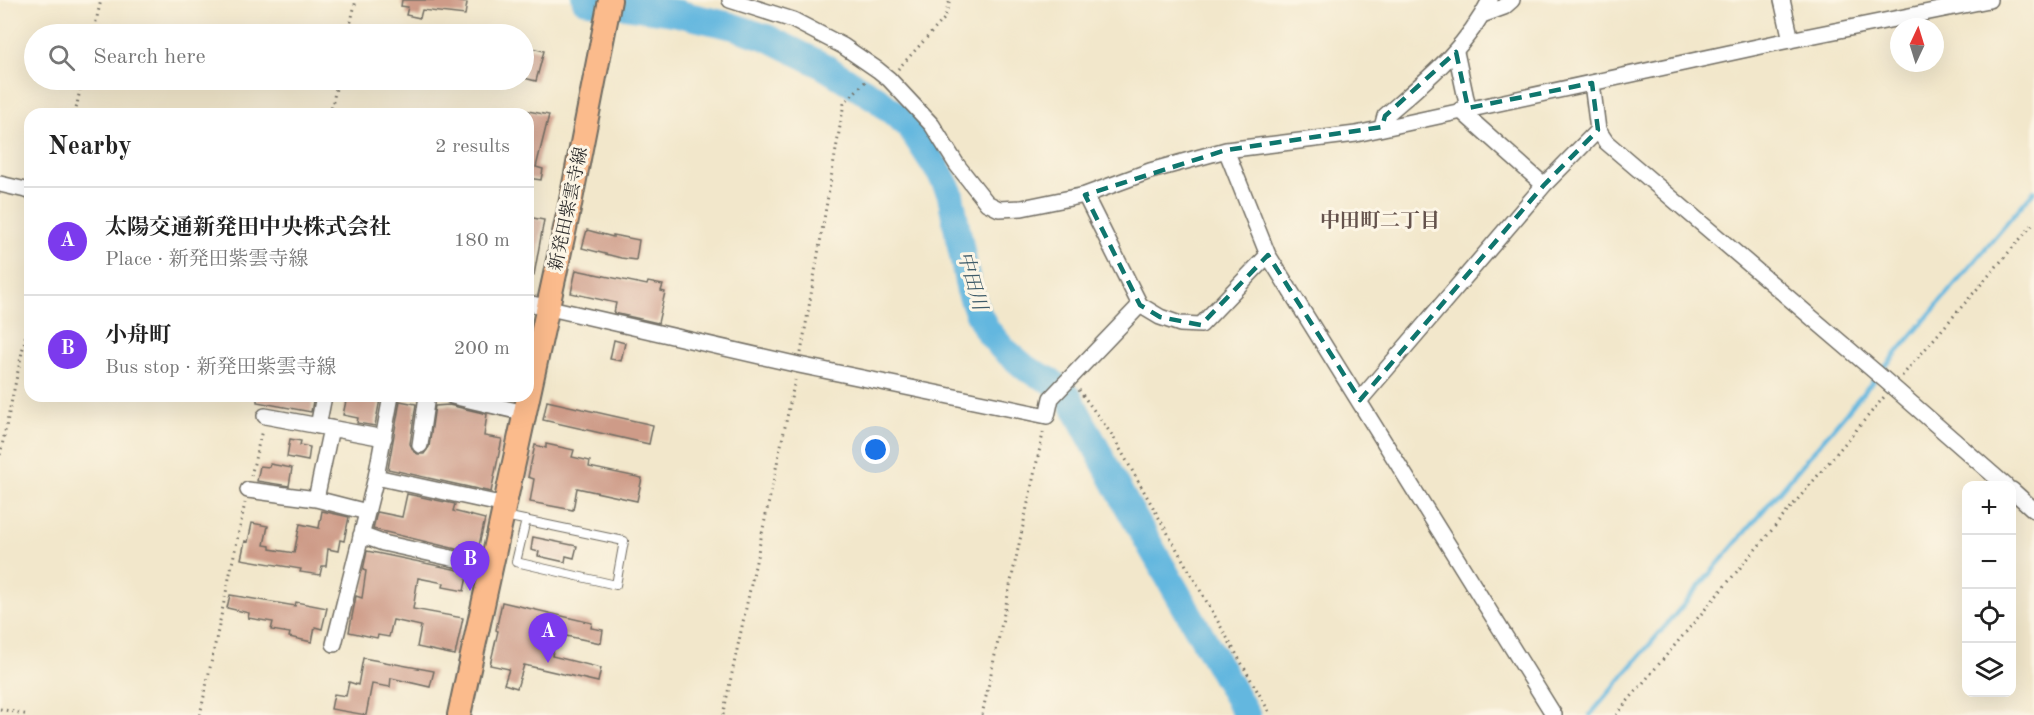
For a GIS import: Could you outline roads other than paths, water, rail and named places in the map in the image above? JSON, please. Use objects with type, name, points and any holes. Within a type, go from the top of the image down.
[{"type":"main road","name":"新発田紫雲寺線","points":[[534,338],[538,305],[574,186],[607,10]]},
{"type":"main road","name":"新発田紫雲寺線","points":[[459,715],[526,402]]},
{"type":"street","points":[[730,0],[793,20],[843,46],[889,79],[932,125],[957,165],[987,203],[999,209],[1022,208],[1085,195],[1150,171],[1226,150],[1356,134],[1464,109],[1989,0]]},
{"type":"street","points":[[1382,127],[1385,116],[1456,52],[1490,0]]},
{"type":"street","points":[[1482,15],[1504,7],[1512,0]]},
{"type":"street","points":[[1782,0],[1791,40]]},
{"type":"street","points":[[1456,52],[1464,109],[1544,185]]},
{"type":"street","points":[[1592,83],[1598,130],[1606,142],[2000,481]]},
{"type":"street","points":[[1360,400],[1544,185],[1598,130]]},
{"type":"street","points":[[1226,150],[1268,255],[1554,714]]},
{"type":"street","points":[[0,184],[24,189]]},
{"type":"street","points":[[1085,195],[1140,305],[1160,317],[1180,324],[1202,325],[1268,255]]},
{"type":"street","points":[[538,305],[799,365],[1047,416],[1051,399],[1140,305]]},
{"type":"street","points":[[316,499],[325,427],[324,402]]},
{"type":"street","points":[[334,644],[368,512],[390,402]]},
{"type":"street","points":[[420,446],[426,402]]},
{"type":"street","points":[[478,402],[525,413]]},
{"type":"street","points":[[265,416],[384,438]]},
{"type":"street","points":[[376,477],[504,510]]},
{"type":"street","points":[[248,490],[316,499],[368,512]]},
{"type":"street","points":[[2016,494],[2034,510]]},
{"type":"street","points":[[361,535],[383,543],[492,567]]},
{"type":"lane","points":[[504,510],[526,520],[624,541],[616,585],[516,562],[526,520]]},
{"type":"waterway","name":"中田川","points":[[585,0],[676,13],[732,26],[768,38],[820,64],[877,99],[909,126],[950,193],[969,289],[987,330],[1002,348],[1027,369],[1051,381],[1069,397],[1124,500],[1247,715]]},
{"type":"waterway","points":[[1590,715],[2034,191]]},
{"type":"place","name":"小舟町","points":[[470,591]]},
{"type":"place","name":"太陽交通新発田中央株式会社","points":[[548,663]]},
{"type":"district","name":"中田町二丁目","points":[[1380,222]]}]
